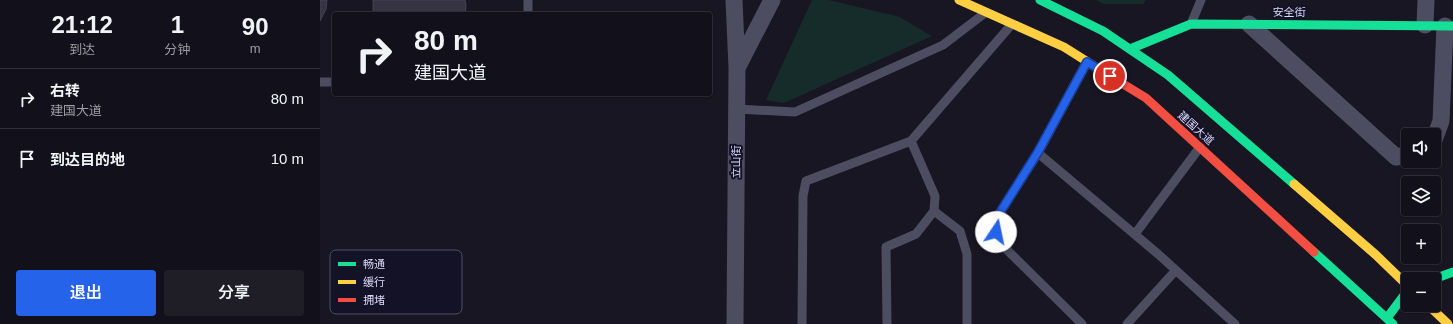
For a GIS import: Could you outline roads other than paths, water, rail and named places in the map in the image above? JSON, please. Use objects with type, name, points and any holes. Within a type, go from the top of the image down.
[{"type":"main road","name":"建国大道","points":[[959,0],[1064,47],[1146,98],[1387,322]]},
{"type":"main road","name":"建国大道","points":[[1040,0],[1103,31],[1168,75],[1376,255],[1401,279]]},
{"type":"main road","name":"安全街","points":[[1130,49],[1191,24],[1449,26]]},
{"type":"main road","points":[[1441,276],[1453,272]]},
{"type":"main road","points":[[1387,322],[1401,301]]},
{"type":"main road","points":[[1435,312],[1448,324]]},
{"type":"street","name":"立山街","points":[[734,0],[737,68],[735,324]]},
{"type":"street","points":[[737,68],[772,0]]},
{"type":"street","points":[[1425,25],[1426,0]]},
{"type":"street","points":[[1249,24],[1396,157],[1401,157]]},
{"type":"street","points":[[1438,128],[1441,121],[1449,26]]},
{"type":"lane","points":[[528,0],[528,12]]},
{"type":"lane","points":[[1191,24],[1201,0]]},
{"type":"lane","points":[[737,110],[795,112],[943,45],[986,12]]},
{"type":"lane","points":[[802,324],[803,196],[806,181],[911,141],[1012,24]]},
{"type":"lane","points":[[1082,324],[998,241],[994,222],[1038,152],[1087,62]]},
{"type":"lane","points":[[320,82],[332,82]]},
{"type":"lane","points":[[887,324],[886,247],[916,234],[934,211],[935,196],[911,141]]},
{"type":"lane","points":[[1135,234],[1200,147]]},
{"type":"lane","points":[[1038,152],[1135,234],[1235,324]]},
{"type":"lane","points":[[934,211],[960,231],[967,254],[967,324]]},
{"type":"lane","points":[[1127,324],[1176,270]]}]
